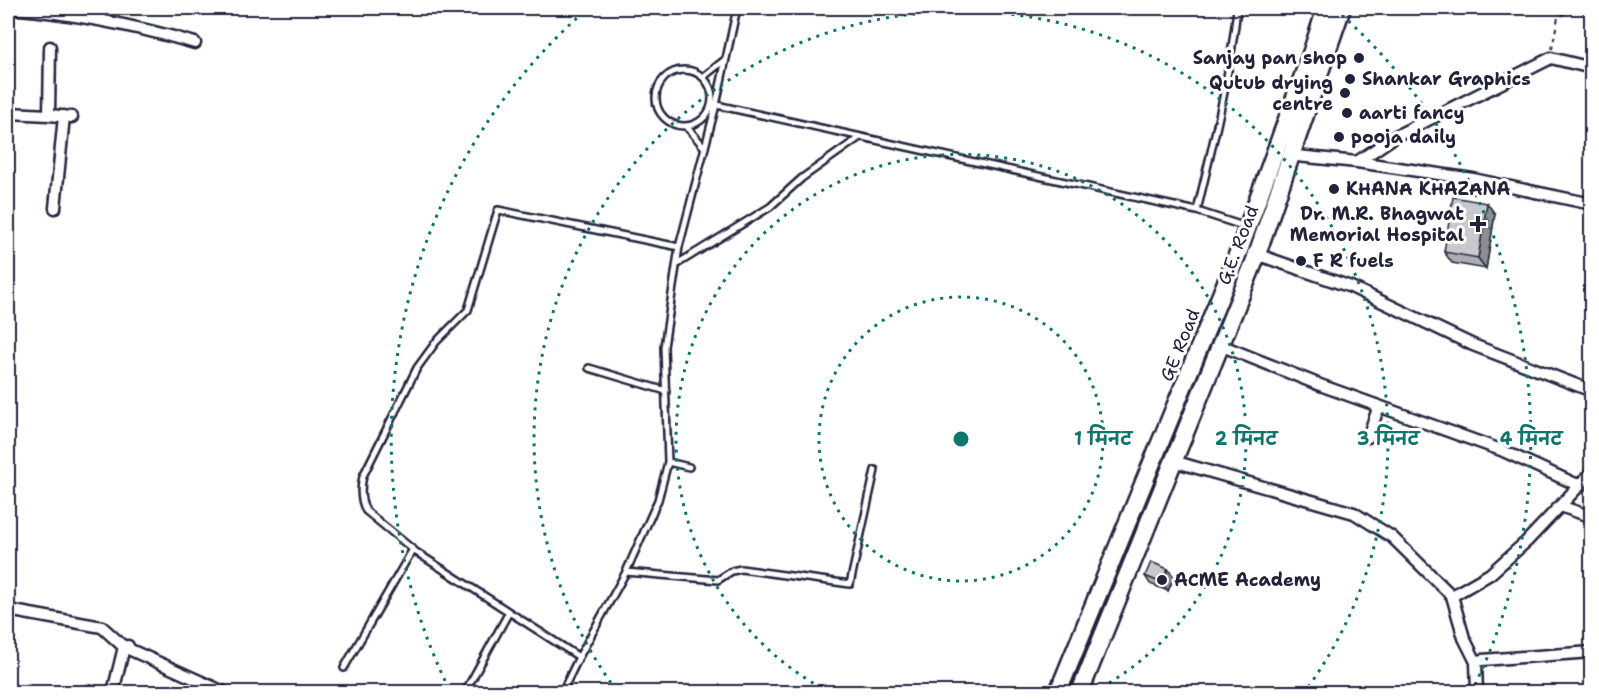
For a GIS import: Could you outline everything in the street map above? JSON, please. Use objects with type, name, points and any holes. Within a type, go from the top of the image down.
[{"type":"main road","name":"GE Road","points":[[1058,693],[1240,248],[1326,8]]},
{"type":"main road","name":"G.E. Road","points":[[1080,693],[1257,255],[1342,8]]},
{"type":"street","points":[[8,8],[99,19],[140,27],[195,43]]},
{"type":"street","points":[[99,19],[104,8]]},
{"type":"street","points":[[1588,8],[1592,11]]},
{"type":"street","points":[[49,115],[50,47]]},
{"type":"street","points":[[1357,162],[1394,137],[1551,58],[1592,68]]},
{"type":"street","points":[[8,113],[68,116],[58,155],[55,208]]},
{"type":"street","points":[[1274,154],[1357,162],[1473,179],[1592,204]]},
{"type":"street","points":[[1240,248],[1351,287],[1473,345],[1592,391]]},
{"type":"street","points":[[1221,345],[1320,385],[1501,450],[1580,486]]},
{"type":"street","points":[[1368,437],[1379,406]]},
{"type":"street","points":[[1173,461],[1354,513],[1392,537],[1452,596],[1464,638],[1476,662],[1477,693]]},
{"type":"street","points":[[1452,596],[1490,574],[1527,541],[1592,472]]},
{"type":"street","points":[[1560,506],[1592,517]]},
{"type":"street","points":[[8,610],[102,627],[126,647],[224,693]]},
{"type":"street","points":[[113,693],[126,647]]},
{"type":"street","points":[[1482,660],[1592,652]]},
{"type":"lane","points":[[562,693],[579,657],[626,572],[658,500],[668,462],[664,347],[679,248],[737,8]]},
{"type":"lane","points":[[1197,211],[1223,102],[1233,49],[1237,8]]},
{"type":"lane","points":[[703,77],[726,59]]},
{"type":"lane","points":[[678,70],[696,72],[703,77],[712,92],[714,105],[705,118],[687,127],[668,122],[661,115],[657,106],[658,86],[663,79],[678,70]]},
{"type":"lane","points":[[714,105],[1197,211],[1248,227]]},
{"type":"lane","points":[[687,127],[705,148]]},
{"type":"lane","points":[[677,264],[770,207],[802,178],[860,137]]},
{"type":"lane","points":[[579,657],[412,549],[366,511],[362,504],[360,488],[363,476],[417,368],[436,342],[468,310],[498,210],[679,248]]},
{"type":"lane","points":[[589,368],[666,391]]},
{"type":"lane","points":[[668,462],[689,467]]},
{"type":"lane","points":[[626,572],[718,580],[726,574],[741,569],[850,584],[875,470]]},
{"type":"lane","points":[[344,668],[412,549]]},
{"type":"lane","points":[[465,693],[509,612]]},
{"type":"path","points":[[1551,58],[1558,17],[1574,8]]},
{"type":"building","points":[[1453,197],[1487,203],[1478,258],[1444,252]]},
{"type":"building","points":[[1151,562],[1168,569],[1162,583],[1145,576]]},
{"type":"place","name":"Sanjay pan shop","points":[[1359,58]]},
{"type":"place","name":"Shankar Graphics","points":[[1350,79]]},
{"type":"place","name":"Qutub drying centre","points":[[1345,93]]},
{"type":"place","name":"aarti fancy","points":[[1347,113]]},
{"type":"place","name":"pooja daily","points":[[1339,137]]},
{"type":"place","name":"KHANA KHAZANA","points":[[1334,189]]},
{"type":"place","name":"Dr. M.R. Bhagwat Memorial Hospital","points":[[1478,224]]},
{"type":"place","name":"F R fuels","points":[[1301,261]]},
{"type":"place","name":"ACME Academy","points":[[1162,580]]}]
